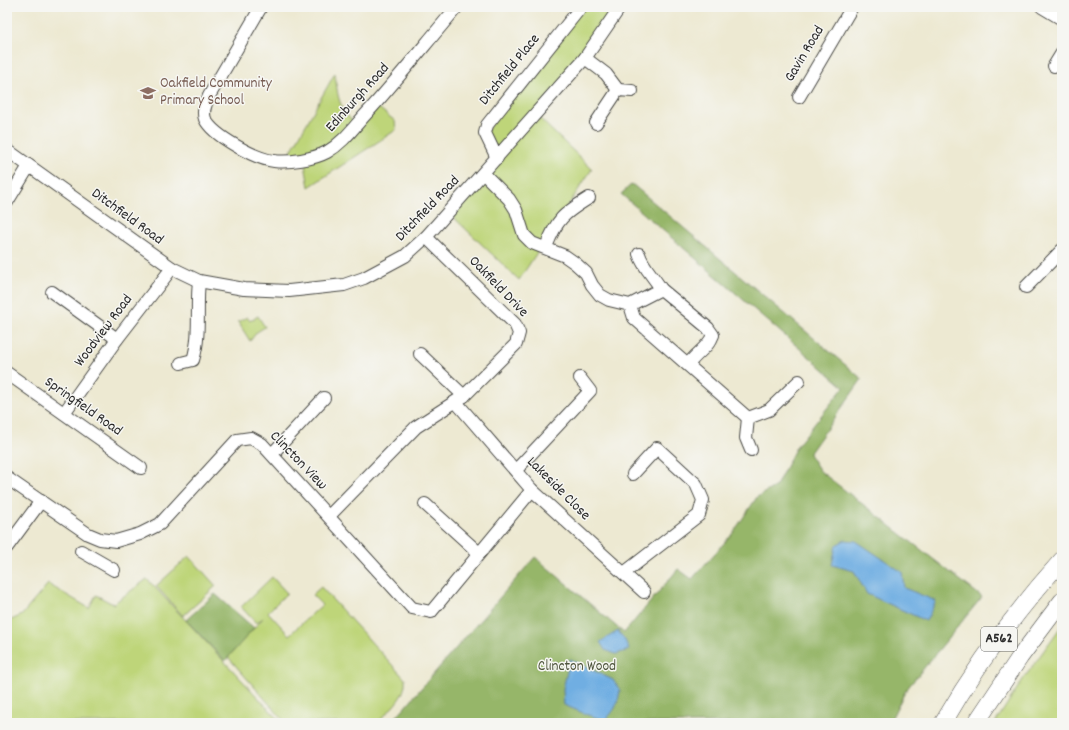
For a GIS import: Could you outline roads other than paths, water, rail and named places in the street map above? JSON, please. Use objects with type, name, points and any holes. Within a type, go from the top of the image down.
[{"type":"highway","name":"A562","points":[[944,723],[991,651],[1035,590],[1062,560]]},
{"type":"highway","name":"A562","points":[[976,723],[1020,657],[1062,601]]},
{"type":"street","name":"Edinburgh Road","points":[[261,7],[210,96],[204,108],[205,118],[210,126],[240,148],[273,161],[285,162],[314,157],[338,146],[457,7]]},
{"type":"street","name":"Ditchfield Place","points":[[497,158],[485,133],[487,125],[581,7]]},
{"type":"street","name":"Ditchfield Road","points":[[7,150],[172,268],[199,281],[244,289],[289,291],[344,285],[364,278],[405,256],[426,237],[484,174],[585,58],[620,7]]},
{"type":"street","name":"Gavin Road","points":[[799,97],[852,7]]},
{"type":"street","points":[[1042,7],[1062,19]]},
{"type":"street","points":[[1054,66],[1062,53]]},
{"type":"street","points":[[585,58],[606,74],[618,90],[632,91]]},
{"type":"street","points":[[595,122],[618,90]]},
{"type":"street","points":[[7,202],[29,166]]},
{"type":"street","points":[[484,174],[509,199],[516,210],[524,235],[532,243],[546,247],[575,262],[586,273],[592,285],[600,295],[609,300],[630,305],[661,289]]},
{"type":"street","points":[[546,247],[553,230],[566,212],[589,198]]},
{"type":"street","name":"Oakfield Drive","points":[[329,516],[416,427],[460,399],[516,344],[519,333],[515,324],[426,237]]},
{"type":"street","points":[[1026,287],[1062,250]]},
{"type":"street","points":[[639,254],[641,261],[651,272],[661,289],[708,328],[713,335],[711,341],[692,358],[688,366]]},
{"type":"street","name":"Woodview Road","points":[[64,413],[117,338],[172,268]]},
{"type":"street","points":[[181,363],[193,360],[197,347],[197,300],[199,281]]},
{"type":"street","points":[[52,292],[117,338]]},
{"type":"street","points":[[630,305],[634,318],[748,418]]},
{"type":"street","points":[[420,354],[460,399]]},
{"type":"street","name":"Springfield Road","points":[[7,373],[141,468]]},
{"type":"street","points":[[516,470],[590,391],[580,378]]},
{"type":"street","points":[[748,418],[769,410],[799,380]]},
{"type":"street","points":[[272,454],[324,398]]},
{"type":"street","name":"Lakeside Close","points":[[460,399],[532,490],[644,592]]},
{"type":"street","points":[[748,418],[746,438],[751,450]]},
{"type":"street","name":"Clincton View","points":[[7,478],[88,534],[100,539],[116,541],[140,534],[160,524],[237,440],[251,438],[262,444],[272,454],[412,608],[431,612],[532,490]]},
{"type":"street","points":[[624,573],[699,515],[704,500],[696,484],[657,448],[633,474]]},
{"type":"street","points":[[7,547],[41,501]]},
{"type":"street","points":[[425,504],[479,553]]},
{"type":"street","points":[[93,558],[100,539]]},
{"type":"street","points":[[81,551],[114,570]]},
{"type":"water","points":[[845,540],[856,541],[902,572],[904,588],[936,601],[926,621],[867,594],[854,571],[832,565],[836,545]]},
{"type":"water","points":[[618,631],[625,640],[629,650],[616,654],[605,650],[600,642]]},
{"type":"water","points":[[570,659],[613,680],[620,690],[616,707],[605,720],[564,705],[563,689]]},
{"type":"place","name":"Oakfield Community Primary School","points":[[148,93]]},
{"type":"park label","name":"Clincton Wood","points":[[577,667]]}]
